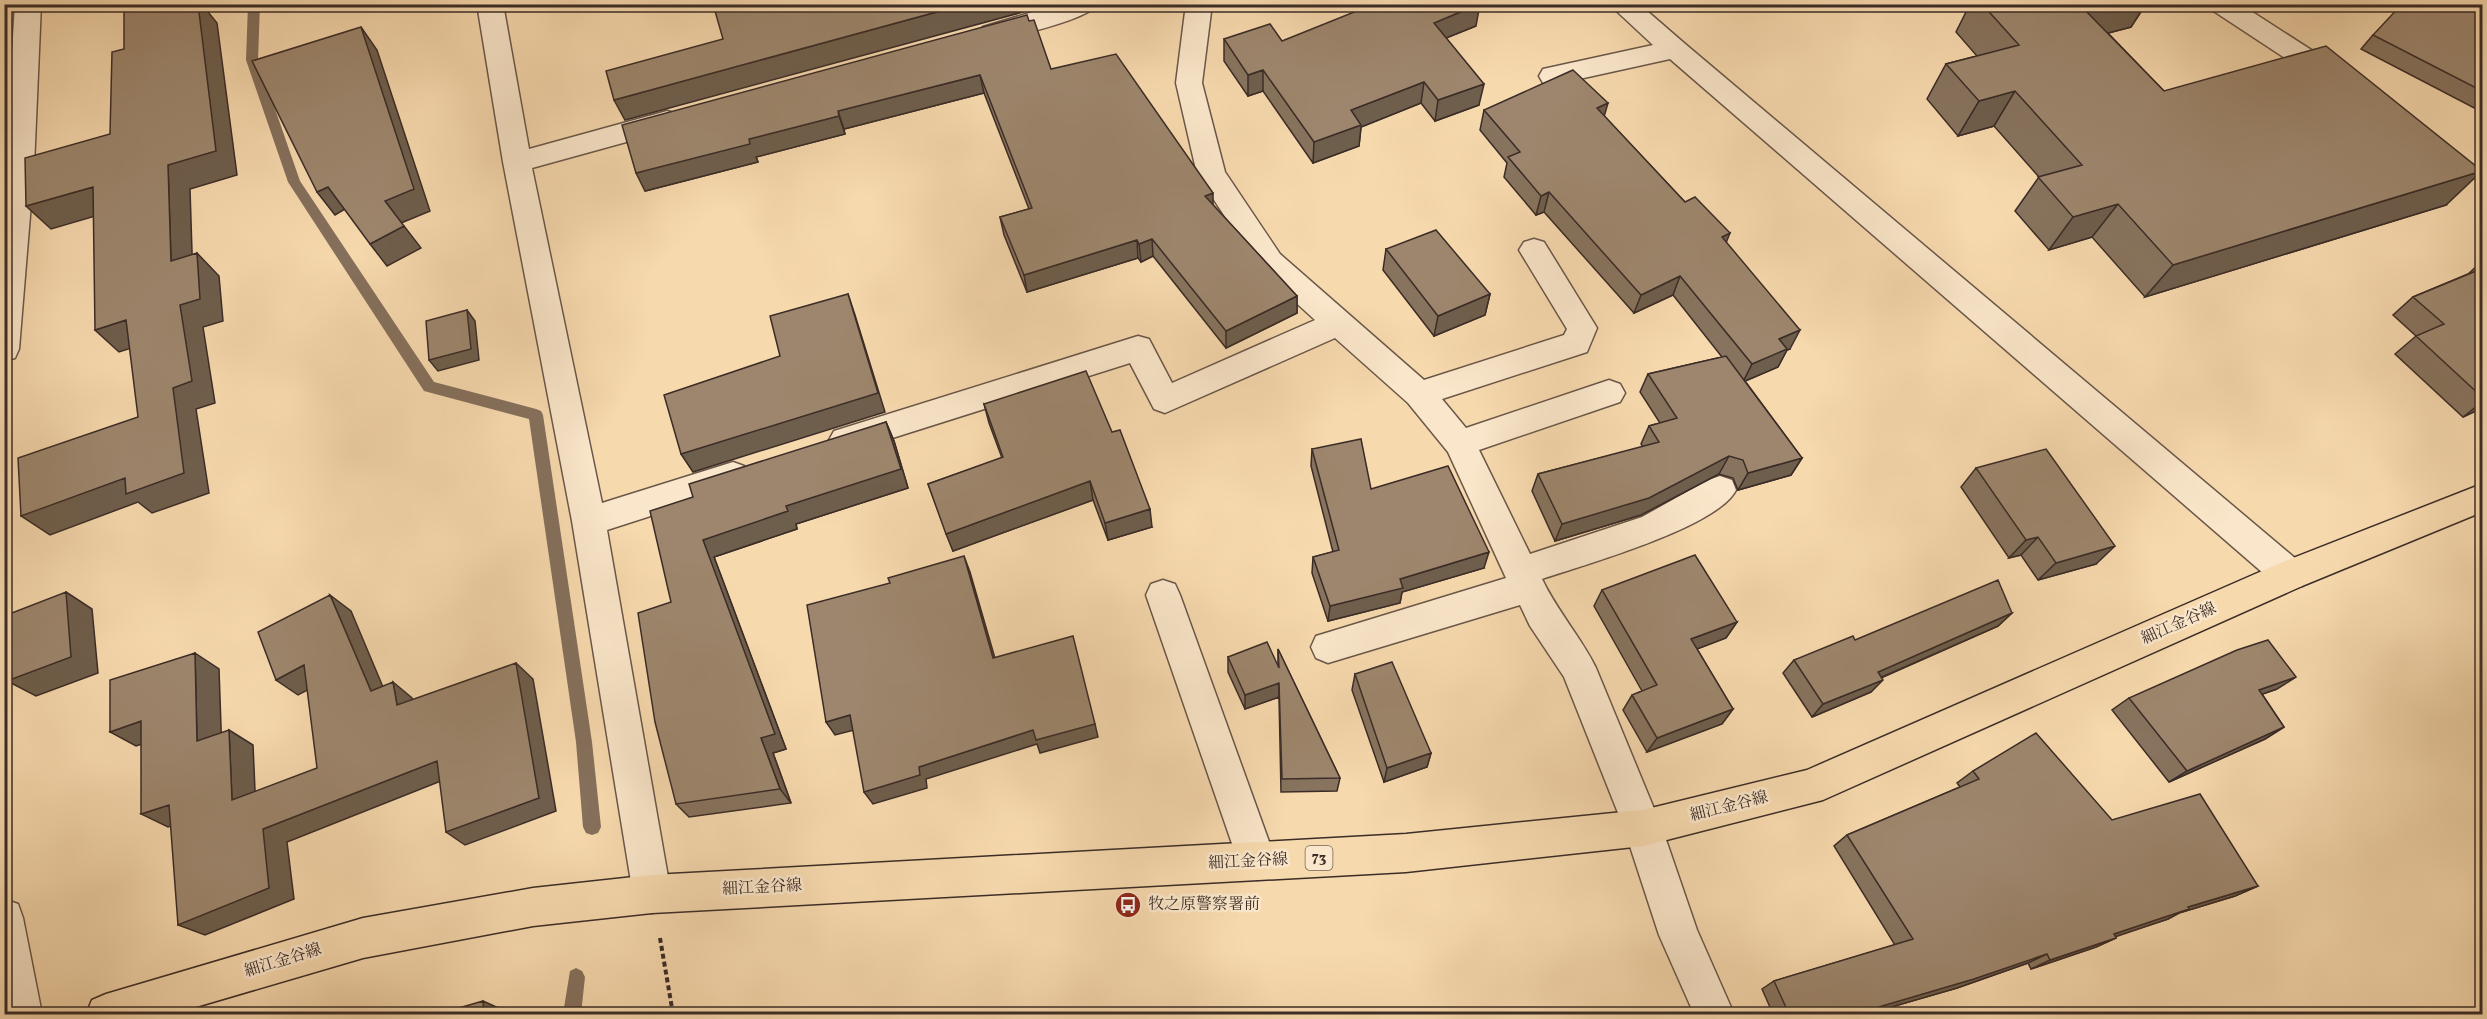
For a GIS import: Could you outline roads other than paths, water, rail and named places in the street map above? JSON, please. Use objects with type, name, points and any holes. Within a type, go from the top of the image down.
[{"type":"main road","name":"細江金谷線","points":[[106,1014],[363,938],[533,907],[652,894],[1406,853],[1643,828],[1810,787],[2290,575],[2482,498]]},
{"type":"street","points":[[4,348],[20,167],[28,4]]},
{"type":"street","points":[[490,4],[516,162],[589,521],[652,894]]},
{"type":"street","points":[[974,38],[1054,16],[1085,4]]},
{"type":"street","points":[[1199,4],[1189,83],[1211,174],[1270,262],[1419,394],[1460,443],[1542,615],[1578,668],[1643,828],[1679,935],[1714,1014]]},
{"type":"street","points":[[1622,4],[2290,575]]},
{"type":"street","points":[[2221,4],[2361,94]]},
{"type":"street","points":[[1552,76],[1675,49]]},
{"type":"street","points":[[516,162],[688,115]]},
{"type":"street","points":[[1419,394],[1576,343],[1582,328],[1534,250]]},
{"type":"street","points":[[818,449],[1138,348],[1165,400],[1339,324]]},
{"type":"street","points":[[1460,443],[1609,393]]},
{"type":"street","points":[[589,521],[760,467]]},
{"type":"street","points":[[1328,647],[1524,579],[1651,528],[1720,490]]},
{"type":"street","points":[[1163,595],[1257,861]]},
{"type":"street","points":[[4,918],[22,1014]]},
{"type":"waterway","points":[[254,4],[252,60],[294,182],[429,387],[536,415],[584,742],[592,827]]},
{"type":"waterway","points":[[572,1014],[576,977]]},
{"type":"place","name":"牧之原警察署前","points":[[1128,905]]}]
